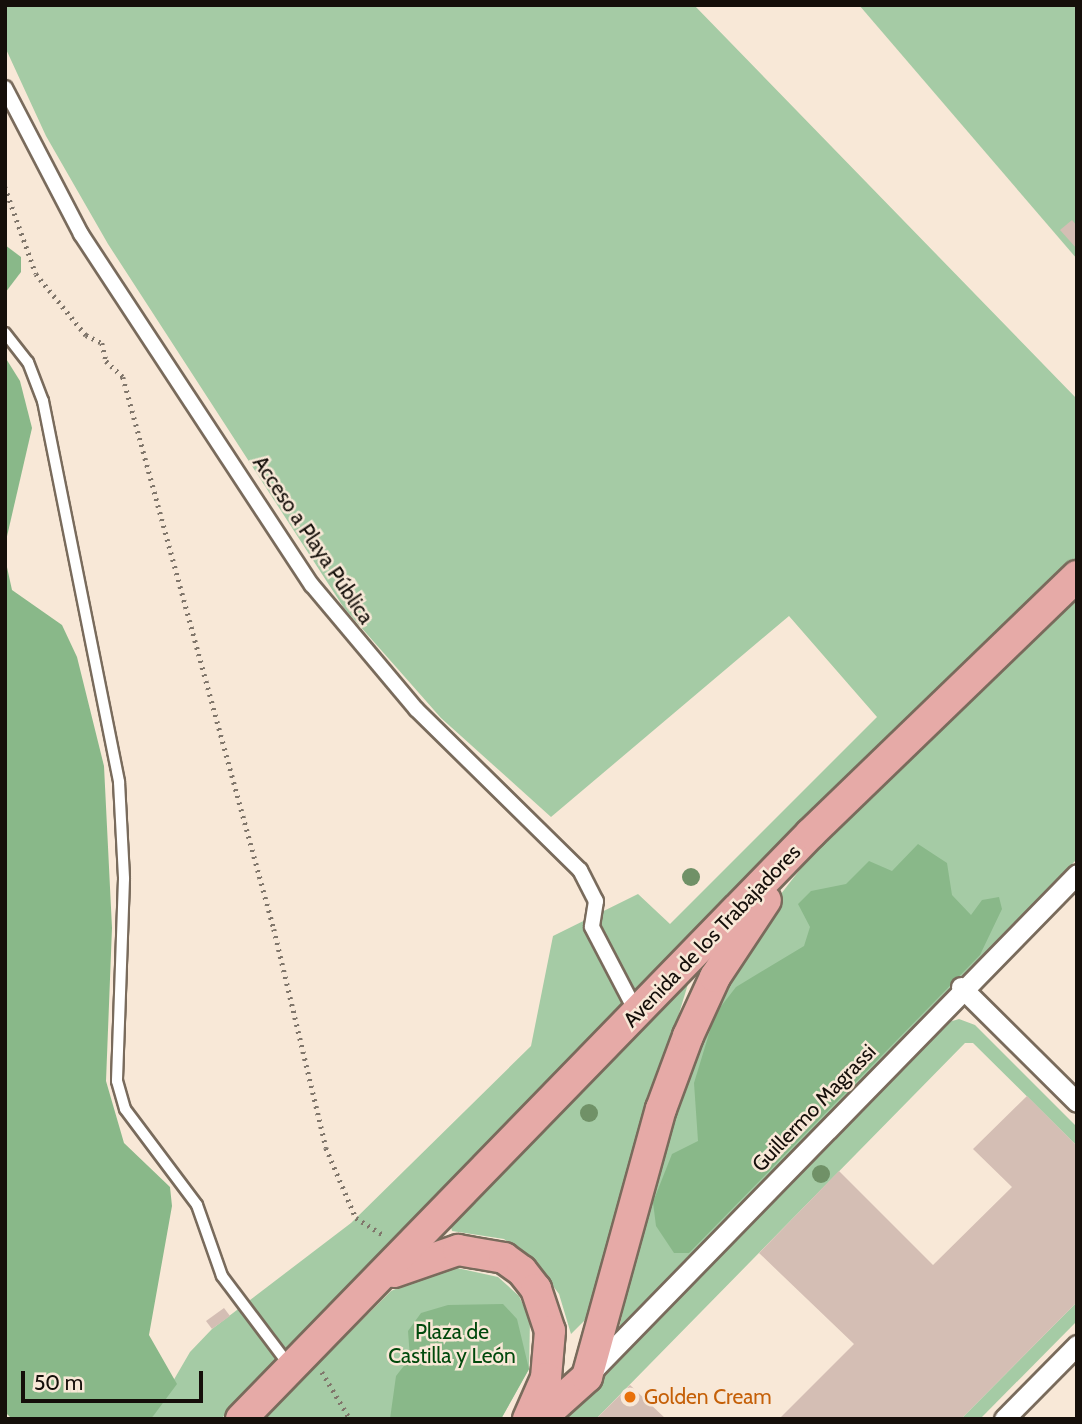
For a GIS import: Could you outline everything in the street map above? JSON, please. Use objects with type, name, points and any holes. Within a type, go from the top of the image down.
[{"type":"main road","points":[[811,833],[1077,576]]},
{"type":"main road","name":"Avenida de los Trabajadores","points":[[241,1419],[638,1014],[811,833]]},
{"type":"main road","name":"Avenida de los Trabajadores","points":[[587,1377],[661,1109],[688,1036],[715,977],[811,833]]},
{"type":"main road","points":[[375,1282],[415,1261],[458,1250],[504,1258],[522,1271],[536,1289],[550,1331],[547,1378],[528,1419]]},
{"type":"main road","points":[[540,1419],[587,1377]]},
{"type":"street","name":"Acceso a Playa Pública","points":[[5,88],[81,234],[313,585],[416,709],[580,870],[596,901],[592,927],[638,1014]]},
{"type":"street","name":"Guillermo Magrassi","points":[[587,1377],[961,987],[1077,874]]},
{"type":"street","points":[[961,987],[1077,1102]]},
{"type":"street","points":[[1004,1419],[1077,1345]]},
{"type":"lane","points":[[5,333],[28,362],[43,401],[119,782],[124,879],[117,1081],[125,1109],[197,1205],[222,1276],[245,1313],[300,1359]]},
{"type":"path","points":[[5,187],[36,274],[86,335],[102,343],[107,361],[123,377],[274,929],[326,1148],[356,1218],[407,1248]]},
{"type":"path","points":[[300,1359],[350,1419]]},
{"type":"green space","points":[[5,5],[694,5],[1077,399],[1077,561],[477,1153],[221,1419],[151,1419],[190,1352],[212,1329],[351,1223],[531,1046],[553,936],[638,894],[670,924],[877,717],[789,616],[551,817],[441,718],[344,608],[108,244],[46,136],[5,47]]},
{"type":"green space","points":[[859,5],[1077,5],[1077,259]]},
{"type":"green space","points":[[5,245],[21,257],[21,272],[5,293]]},
{"type":"green space","points":[[5,357],[20,381],[32,428],[5,545]]},
{"type":"green space","points":[[5,558],[12,590],[62,625],[77,657],[104,766],[112,928],[106,1081],[124,1143],[170,1187],[172,1206],[149,1335],[177,1384],[151,1419],[12,1419],[5,1412]]},
{"type":"green space","points":[[1077,590],[1077,859],[619,1328],[669,1115],[714,997],[767,912],[822,841]]},
{"type":"green space","points":[[918,844],[947,863],[952,895],[971,915],[982,900],[999,897],[1002,909],[980,955],[689,1253],[674,1253],[656,1226],[653,1202],[672,1154],[698,1141],[694,1083],[715,1014],[736,987],[804,946],[810,927],[798,904],[811,891],[846,884],[869,861],[892,871]]},
{"type":"green space","points":[[691,974],[595,1292],[585,1320],[571,1334],[559,1294],[536,1263],[504,1239],[452,1231],[450,1223]]},
{"type":"green space","points":[[959,1019],[975,1025],[1077,1127],[1077,1146],[973,1043],[965,1043],[596,1419],[559,1419],[949,1022]]},
{"type":"green space","name":"Plaza de Castilla y León","points":[[448,1266],[498,1277],[519,1296],[530,1320],[529,1369],[501,1419],[263,1419],[391,1291]]},
{"type":"green space","points":[[1077,1302],[1077,1321],[980,1419],[961,1419]]},
{"type":"green space","points":[[503,1304],[517,1319],[529,1369],[501,1419],[390,1419],[396,1376],[410,1358],[408,1331],[421,1313],[448,1305]]},
{"type":"building","points":[[1072,220],[1077,226],[1077,249],[1060,230]]},
{"type":"building","points":[[1027,1096],[1077,1146],[1077,1302],[961,1419],[779,1419],[854,1344],[759,1253],[839,1171],[933,1265],[1012,1187],[973,1149]]},
{"type":"building","points":[[224,1308],[230,1316],[212,1329],[206,1321]]},
{"type":"building","name":"Golden Cream","points":[[630,1385],[666,1419],[596,1419]]},
{"type":"place","name":"Golden Cream","points":[[630,1397]]}]
